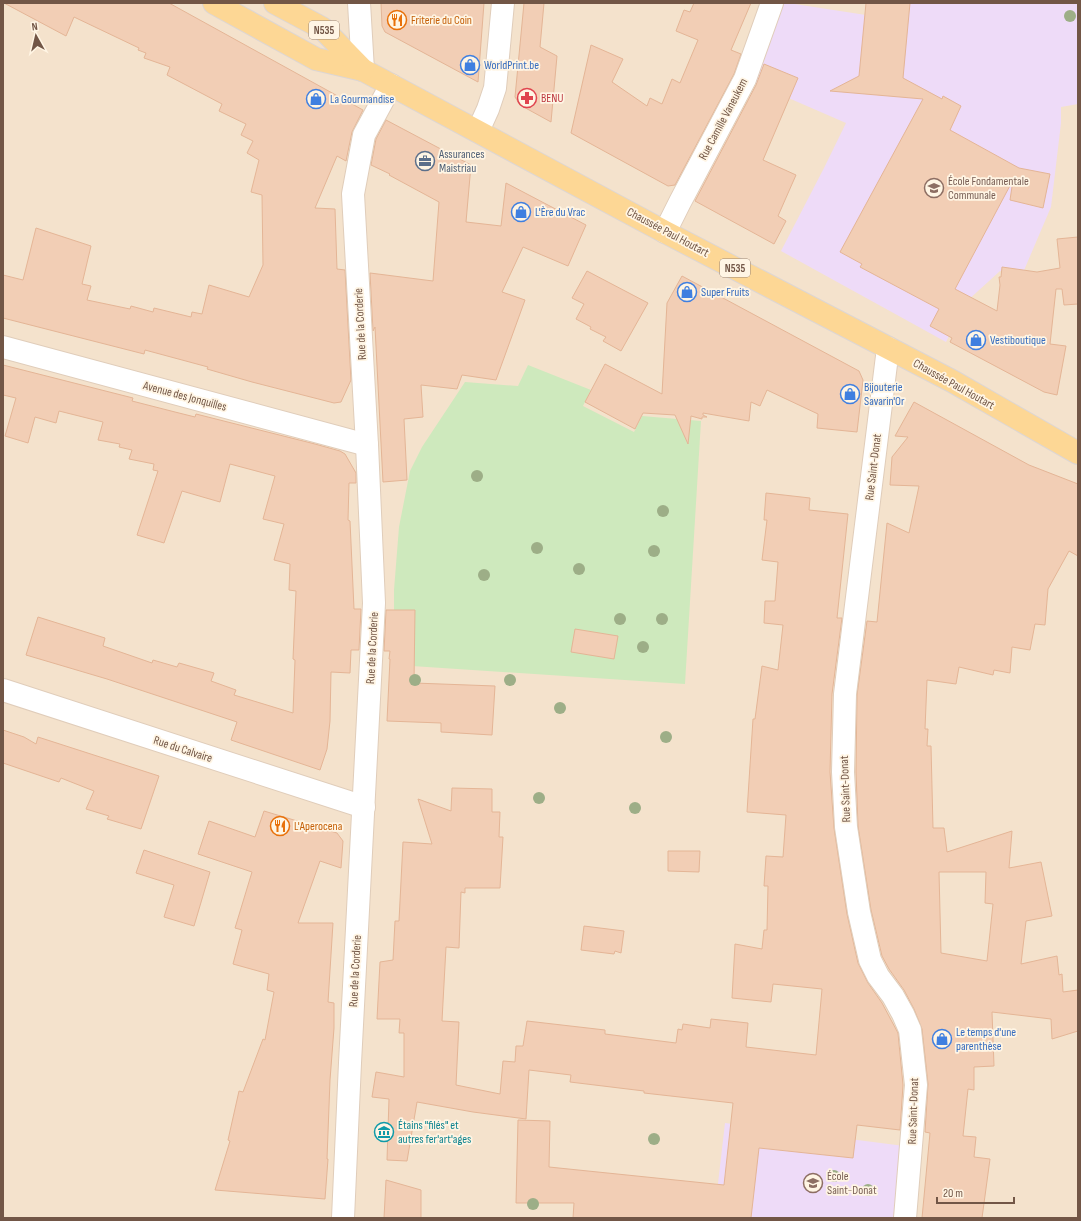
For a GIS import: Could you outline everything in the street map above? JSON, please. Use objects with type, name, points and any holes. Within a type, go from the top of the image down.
[{"type":"main road","name":"Chaussée Paul Houtart","points":[[214,3],[316,59],[363,70],[666,232],[952,381],[1078,453]]},
{"type":"main road","name":"Chaussée Paul Houtart","points":[[275,3],[322,28],[363,70]]},
{"type":"street","points":[[359,3],[363,70]]},
{"type":"street","points":[[478,131],[488,109],[495,88],[503,3]]},
{"type":"street","name":"Rue Camille Vaneukem","points":[[666,232],[680,202],[745,79],[772,3]]},
{"type":"street","name":"Rue de la Corderie","points":[[343,1218],[374,603],[353,194],[364,135],[391,85]]},
{"type":"street","name":"Avenue des Jonquilles","points":[[3,347],[367,445]]},
{"type":"street","name":"Rue Saint-Donat","points":[[888,348],[845,694],[843,772],[846,828],[859,912],[870,960],[878,976],[904,1014],[910,1030],[916,1085],[905,1218]]},
{"type":"street","name":"Rue du Calvaire","points":[[3,690],[364,807]]},
{"type":"shaded area","points":[[3,3],[1078,3],[1078,1218],[3,1218]]},
{"type":"shaded area","name":"École Fondamentale Communale","points":[[772,3],[788,3],[866,15],[867,3],[1078,3],[1078,104],[1061,107],[1061,123],[1051,207],[1022,275],[1000,271],[966,302],[946,342],[781,251],[846,123],[745,79]]},
{"type":"shaded area","name":"École Saint-Donat","points":[[725,1123],[912,1147],[905,1218],[714,1218]]},
{"type":"green space","points":[[528,365],[591,390],[583,406],[634,432],[642,416],[701,421],[685,684],[412,666],[394,617],[394,590],[399,527],[410,471],[422,447],[465,382],[518,386]]},
{"type":"building","points":[[4,3],[169,3],[363,110],[352,132],[346,161],[337,156],[315,208],[335,209],[337,269],[345,270],[351,380],[341,402],[334,403],[252,382],[207,369],[208,367],[145,350],[144,354],[3,318],[3,275],[23,280],[36,228],[91,246],[82,284],[91,286],[87,300],[130,309],[131,306],[153,312],[154,308],[191,317],[192,312],[202,314],[209,285],[249,297],[263,265],[262,195],[251,192],[259,160],[247,153],[253,141],[241,135],[246,124],[219,111],[222,104],[167,75],[170,67],[144,58],[146,53],[138,50],[139,48],[74,17],[66,36]]},
{"type":"building","points":[[381,3],[484,3],[478,82],[385,32],[382,26]]},
{"type":"building","points":[[524,3],[544,3],[540,47],[557,56],[551,122],[520,105],[515,97]]},
{"type":"building","points":[[694,3],[751,3],[731,50],[741,54],[734,74],[675,185],[668,186],[571,133],[591,45],[623,59],[612,82],[647,106],[650,98],[662,104],[672,79],[680,83],[698,40],[676,31],[684,10],[690,12]]},
{"type":"building","points":[[866,3],[910,3],[903,78],[942,99],[943,96],[961,106],[950,130],[1019,168],[1050,174],[1043,208],[1010,200],[1013,180],[955,289],[997,311],[1000,285],[999,277],[1001,277],[1002,267],[1037,272],[1060,268],[1057,239],[1078,237],[1078,304],[1064,305],[1062,289],[1056,289],[1050,344],[1066,346],[1057,395],[1044,392],[950,342],[952,338],[930,326],[939,309],[860,267],[862,264],[840,252],[923,99],[830,91],[859,76]]},
{"type":"building","points":[[764,64],[798,78],[763,160],[796,175],[778,216],[786,221],[774,244],[695,201],[756,85]]},
{"type":"building","points":[[386,120],[471,165],[466,222],[501,226],[506,183],[586,225],[568,266],[523,247],[502,292],[525,300],[496,380],[462,375],[457,389],[421,385],[423,417],[404,419],[407,480],[383,482],[375,327],[373,331],[370,273],[433,281],[439,202],[371,165],[376,139]]},
{"type":"building","points":[[587,271],[648,303],[621,351],[603,341],[606,337],[590,329],[591,327],[576,319],[584,304],[572,298]]},
{"type":"building","points":[[682,276],[859,371],[863,380],[857,432],[817,428],[818,414],[767,390],[760,406],[751,402],[749,421],[703,413],[703,415],[707,417],[702,417],[702,419],[691,416],[688,444],[675,415],[643,413],[635,429],[585,402],[605,364],[662,394],[667,303]]},
{"type":"building","points":[[3,365],[133,398],[132,401],[195,417],[196,414],[315,444],[340,451],[345,454],[356,473],[356,483],[349,483],[348,520],[350,521],[354,609],[361,609],[359,650],[351,650],[350,673],[331,672],[330,721],[327,749],[320,770],[231,740],[237,722],[107,679],[26,655],[38,617],[105,638],[103,646],[152,663],[153,660],[177,667],[179,663],[214,673],[211,681],[236,690],[234,695],[293,713],[295,660],[293,659],[296,591],[289,590],[290,564],[274,560],[284,524],[263,519],[275,476],[230,464],[220,502],[182,491],[164,543],[137,535],[158,471],[153,470],[154,464],[129,459],[132,450],[119,447],[120,444],[98,440],[103,422],[59,411],[56,423],[35,417],[28,443],[5,436],[16,398],[3,395]]},
{"type":"building","points":[[914,402],[1029,465],[1078,484],[1078,556],[1069,551],[1048,589],[1045,625],[1035,624],[1030,650],[1012,647],[1010,673],[994,670],[993,675],[959,667],[956,684],[927,680],[925,729],[928,729],[927,746],[931,746],[933,828],[944,828],[947,852],[1012,831],[1009,868],[1041,862],[1052,916],[1026,921],[1021,964],[1057,956],[1059,975],[1062,974],[1063,992],[1078,990],[1078,1031],[1052,1039],[1051,1019],[992,1012],[994,1066],[974,1067],[974,1090],[968,1089],[963,1136],[976,1137],[974,1157],[990,1159],[982,1218],[922,1218],[930,1133],[925,1132],[928,1084],[922,1029],[904,990],[882,956],[871,910],[858,826],[856,772],[857,695],[867,621],[877,622],[887,523],[909,533],[919,486],[890,485],[892,457],[908,437],[895,436]],"holes":[[[939,872],[986,872],[985,903],[993,904],[987,961],[941,953]]]},
{"type":"building","points":[[766,493],[810,498],[809,510],[848,514],[837,618],[842,618],[832,694],[830,772],[834,828],[847,914],[858,963],[868,983],[882,1003],[898,1033],[903,1085],[900,1130],[857,1125],[853,1158],[759,1148],[751,1218],[573,1218],[574,1203],[516,1203],[518,1120],[550,1121],[549,1167],[724,1185],[733,1103],[644,1093],[644,1091],[570,1082],[571,1075],[529,1070],[526,1119],[473,1112],[417,1102],[407,1161],[387,1160],[389,1099],[372,1097],[376,1072],[404,1077],[404,1033],[399,1033],[400,1019],[377,1019],[380,962],[393,960],[395,921],[399,921],[403,842],[432,844],[418,799],[451,811],[452,788],[492,789],[492,812],[500,812],[499,837],[503,837],[500,888],[465,888],[465,893],[461,892],[459,948],[446,947],[442,1021],[459,1022],[456,1085],[500,1094],[503,1061],[515,1062],[516,1046],[523,1046],[527,1021],[605,1030],[605,1034],[676,1043],[678,1029],[682,1030],[683,1024],[710,1028],[711,1019],[748,1023],[746,1047],[816,1055],[822,989],[773,984],[771,1002],[732,998],[735,944],[762,949],[764,930],[767,930],[768,886],[764,886],[766,856],[783,857],[786,815],[747,812],[753,719],[755,719],[762,666],[778,670],[783,625],[764,623],[765,601],[775,601],[778,562],[762,560],[767,520],[764,520]]},
{"type":"building","points":[[386,610],[415,610],[414,683],[495,686],[492,735],[441,732],[441,723],[387,721],[390,651],[384,651]]},
{"type":"building","points":[[575,629],[618,636],[614,659],[571,652]]},
{"type":"building","points":[[3,730],[24,737],[36,744],[38,737],[159,776],[141,829],[107,819],[109,816],[86,809],[94,791],[61,778],[59,782],[3,763]]},
{"type":"building","points":[[264,811],[337,833],[343,841],[341,868],[320,861],[298,923],[333,923],[328,1002],[334,1003],[334,1028],[330,1080],[328,1159],[325,1199],[215,1190],[230,1141],[228,1140],[239,1091],[243,1092],[263,1039],[265,1040],[274,992],[267,990],[269,974],[233,964],[242,930],[235,928],[252,872],[198,854],[209,821],[255,837]]},
{"type":"building","points":[[144,850],[210,872],[194,926],[164,917],[174,885],[136,873]]},
{"type":"building","points":[[668,851],[700,851],[699,872],[668,871]]},
{"type":"building","points":[[584,926],[624,931],[621,953],[615,951],[614,954],[581,950]]},
{"type":"building","points":[[386,1180],[421,1190],[421,1218],[384,1218]]},
{"type":"place","name":"Friterie du Coin","points":[[397,20]]},
{"type":"place","name":"WorldPrint.be","points":[[470,65]]},
{"type":"place","name":"BENU","points":[[527,98]]},
{"type":"place","name":"La Gourmandise","points":[[316,99]]},
{"type":"place","name":"Assurances Maistriau","points":[[425,161]]},
{"type":"place","name":"École Fondamentale Communale","points":[[934,188]]},
{"type":"place","name":"L'Ère du Vrac","points":[[521,212]]},
{"type":"place","name":"Super Fruits","points":[[687,292]]},
{"type":"place","name":"Vestiboutique","points":[[976,340]]},
{"type":"place","name":"Bijouterie Savarin'Or","points":[[850,394]]},
{"type":"place","name":"L'Aperocena","points":[[280,826]]},
{"type":"place","name":"Le temps d'une parenthèse","points":[[942,1039]]},
{"type":"place","name":"Étains \"filés\" et autres fer'art'ages","points":[[384,1132]]},
{"type":"place","name":"École Saint-Donat","points":[[813,1183]]}]
